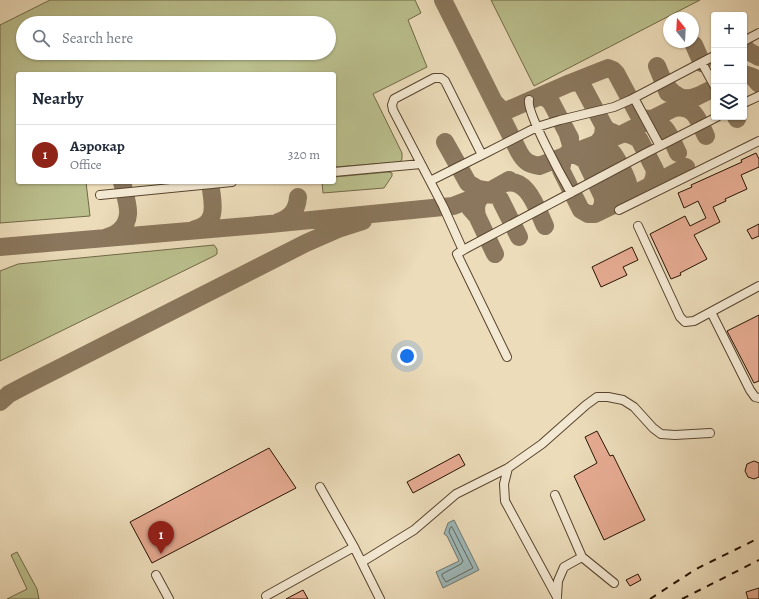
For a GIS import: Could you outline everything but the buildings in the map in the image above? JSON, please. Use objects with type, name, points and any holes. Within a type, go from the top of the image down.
[{"type":"lane","points":[[747,39],[759,33]]},
{"type":"lane","points":[[430,181],[537,127],[614,107],[711,58]]},
{"type":"lane","points":[[702,63],[713,84]]},
{"type":"lane","points":[[465,249],[462,248],[443,206],[393,110],[392,105],[394,99],[434,78],[441,78],[445,81],[482,155]]},
{"type":"lane","points":[[747,102],[759,96]]},
{"type":"lane","points":[[634,98],[660,146]]},
{"type":"lane","points":[[530,100],[529,105],[537,127],[571,193]]},
{"type":"lane","points":[[507,357],[457,254],[711,120]]},
{"type":"lane","points":[[619,210],[758,144]]},
{"type":"lane","points":[[336,172],[421,164]]},
{"type":"lane","points":[[100,195],[212,184]]},
{"type":"lane","points":[[638,226],[680,317],[685,322],[694,321],[759,286]]},
{"type":"lane","points":[[710,312],[750,390],[755,398],[759,398]]},
{"type":"lane","points":[[362,562],[414,530],[456,494],[508,468],[542,444],[586,404],[597,397],[608,397],[624,400],[634,407],[653,428],[661,434],[675,435],[710,433]]},
{"type":"lane","points":[[508,468],[504,484],[505,501],[557,598]]},
{"type":"lane","points":[[320,487],[354,547],[380,599]]},
{"type":"lane","points":[[555,495],[582,557],[614,583]]},
{"type":"lane","points":[[266,596],[354,547]]},
{"type":"lane","points":[[557,598],[558,581],[564,567],[582,557]]},
{"type":"lane","points":[[156,575],[168,599]]},
{"type":"green space","points":[[50,0],[415,0],[421,13],[408,20],[427,67],[373,94],[402,153],[402,159],[400,162],[336,167],[336,72],[16,72],[16,184],[86,184],[90,216],[0,223],[0,25],[16,17],[16,60],[336,60],[336,16],[18,16]]},
{"type":"green space","points":[[491,0],[700,0],[677,12],[663,12],[663,19],[534,86]]},
{"type":"green space","points":[[388,172],[392,173],[392,176],[384,188],[323,193],[322,184],[336,184],[336,177]]},
{"type":"green space","points":[[214,245],[217,249],[217,254],[214,256],[0,361],[0,271],[18,264]]},
{"type":"green space","points":[[17,552],[37,589],[39,599],[7,599],[27,589],[11,555]]},
{"type":"water","points":[[454,520],[479,570],[443,588],[436,572],[459,561],[447,536],[444,534],[448,523]]},
{"type":"taxiway","points":[[443,0],[519,152],[527,162],[532,164],[539,166],[622,134],[711,90]]},
{"type":"taxiway","points":[[695,48],[702,63]]},
{"type":"taxiway","points":[[746,48],[759,57]]},
{"type":"taxiway","points":[[657,66],[668,93]]},
{"type":"taxiway","points":[[495,103],[502,110],[508,110],[608,68],[616,73],[639,116],[645,119],[655,118]]},
{"type":"taxiway","points":[[747,75],[753,77],[759,84]]},
{"type":"taxiway","points":[[570,83],[577,82],[582,85],[604,126],[607,130],[614,133]]},
{"type":"taxiway","points":[[664,82],[670,90],[682,98],[692,98],[697,96]]},
{"type":"taxiway","points":[[538,97],[545,97],[551,102],[570,138]]},
{"type":"taxiway","points":[[675,108],[682,107],[692,111],[706,136]]},
{"type":"taxiway","points":[[649,121],[660,124],[668,132],[678,153]]},
{"type":"taxiway","points":[[604,126],[603,136],[597,144],[606,147],[612,152],[618,161],[629,188],[627,196],[622,200],[616,202],[609,201]]},
{"type":"taxiway","points":[[624,133],[639,139],[655,170],[651,185]]},
{"type":"taxiway","points":[[568,135],[572,148],[563,159],[561,170],[581,210],[588,214],[595,214],[620,202]]},
{"type":"taxiway","points":[[445,142],[468,183],[478,189],[490,191]]},
{"type":"taxiway","points":[[579,150],[591,150],[600,157],[615,190]]},
{"type":"taxiway","points":[[567,154],[576,155],[585,160],[603,197],[603,204],[600,211]]},
{"type":"taxiway","points":[[623,200],[686,167]]},
{"type":"taxiway","points":[[0,247],[270,224],[453,206],[484,194],[509,180]]},
{"type":"taxiway","points":[[502,184],[511,182],[524,188],[530,195],[545,226]]},
{"type":"taxiway","points":[[107,237],[118,232],[126,222],[128,207],[122,184]]},
{"type":"taxiway","points":[[195,229],[203,226],[211,217],[213,203],[210,184]]},
{"type":"taxiway","points":[[477,216],[477,204],[481,196],[484,194],[496,195],[500,199],[519,237]]},
{"type":"taxiway","points":[[278,222],[290,216],[295,210],[298,197]]},
{"type":"taxiway","points":[[470,208],[477,216],[495,254]]},
{"type":"taxiway","points":[[0,402],[9,394],[28,384],[306,243],[338,229],[363,221]]},
{"type":"railway","points":[[650,599],[696,569],[759,538]]},
{"type":"railway","points":[[682,599],[759,560]]},
{"type":"place","name":"Аэрокар","points":[[161,554]]}]
